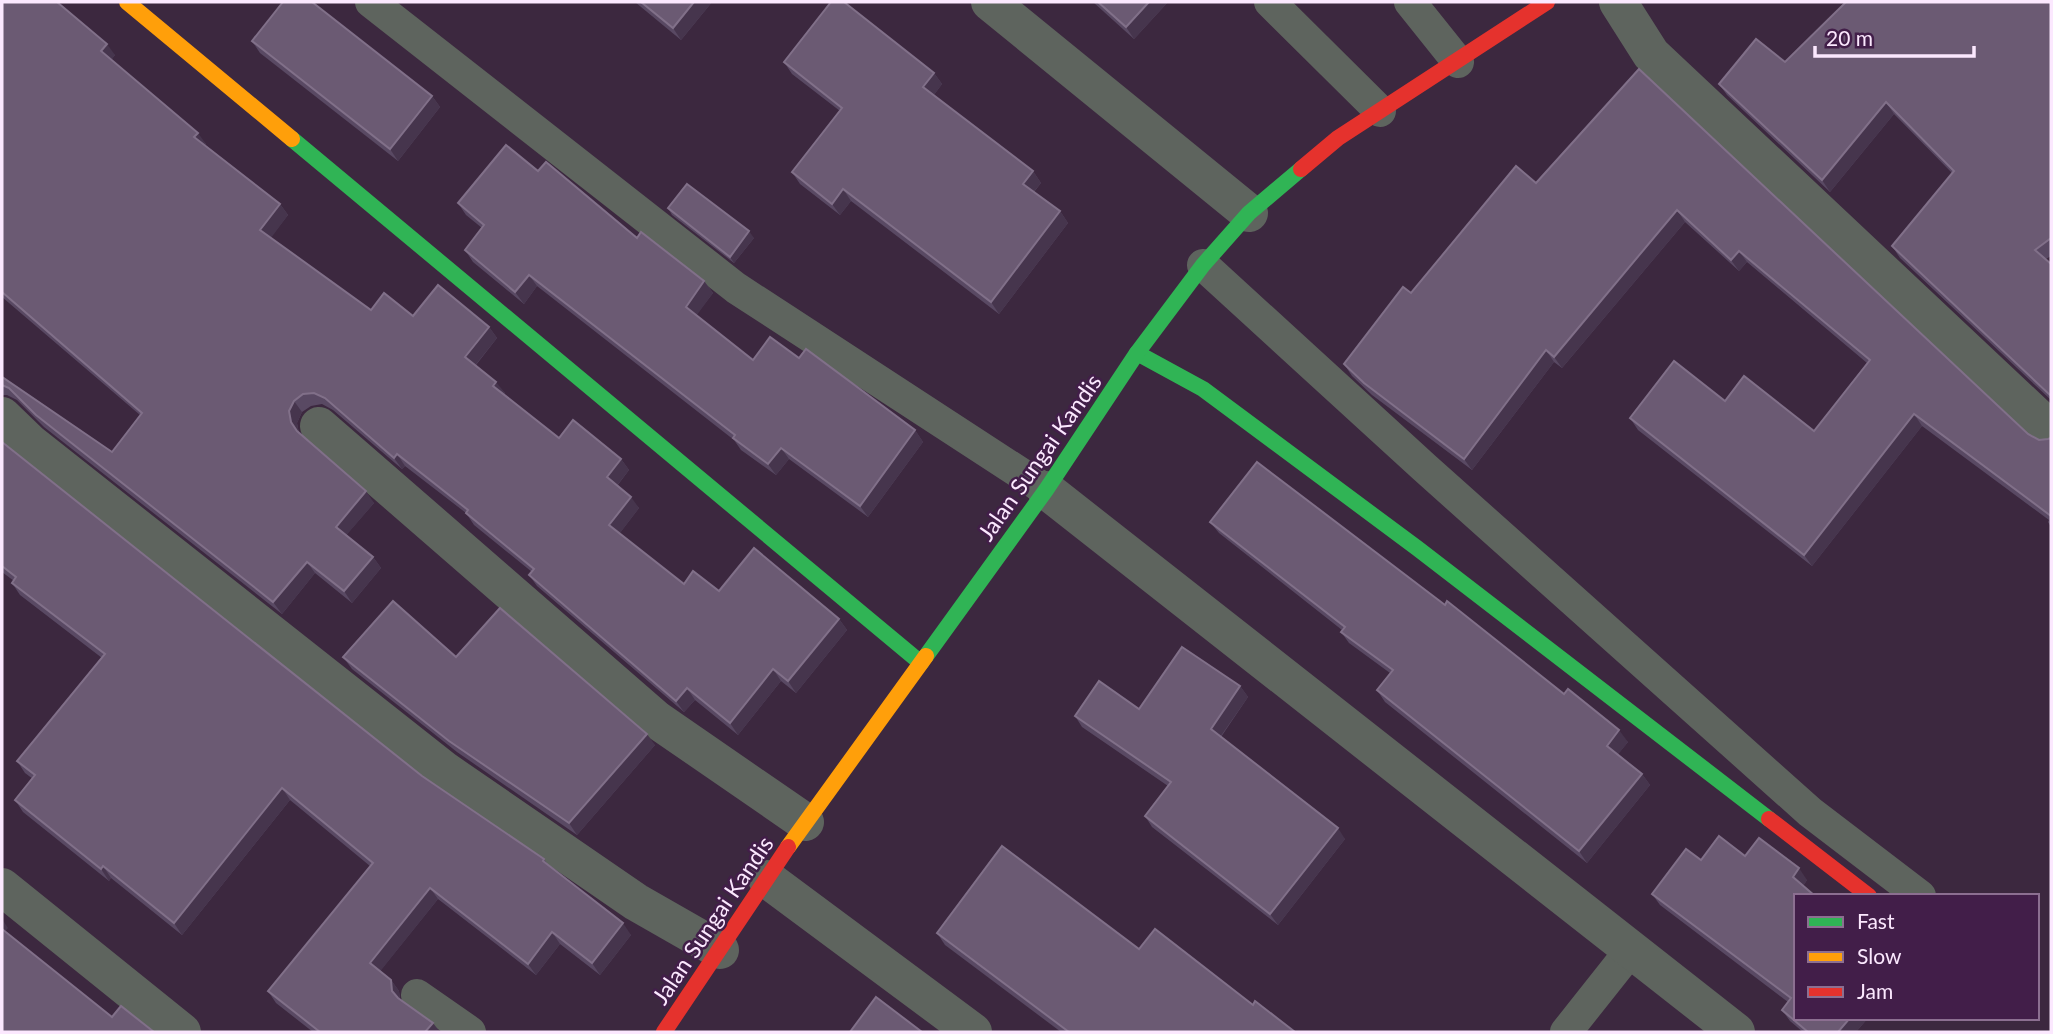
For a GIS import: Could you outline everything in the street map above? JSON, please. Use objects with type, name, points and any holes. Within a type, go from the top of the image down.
[{"type":"street","points":[[127,2],[921,663]]},
{"type":"street","points":[[990,2],[1249,213]]},
{"type":"street","name":"Jalan Sungai Kandis","points":[[664,1032],[805,822],[1046,490],[1137,353],[1203,265],[1249,213],[1338,138],[1547,2]]},
{"type":"street","points":[[1618,2],[1651,54],[2051,430]]},
{"type":"street","points":[[1137,353],[1214,397],[1417,548],[1866,894]]},
{"type":"street","points":[[2,416],[41,452],[444,770],[636,902],[720,950]]},
{"type":"street","points":[[319,425],[657,720],[805,822]]},
{"type":"street","points":[[1046,490],[1736,1032]]},
{"type":"street","points":[[767,879],[972,1032]]},
{"type":"street","points":[[2,887],[183,1032]]},
{"type":"lane","points":[[371,2],[736,288],[1046,490]]},
{"type":"lane","points":[[1270,2],[1380,111]]},
{"type":"lane","points":[[1410,2],[1458,62]]},
{"type":"lane","points":[[1203,265],[1425,468],[1810,812],[1917,894]]},
{"type":"lane","points":[[1566,1032],[1631,950]]},
{"type":"lane","points":[[417,995],[470,1032]]},
{"type":"building","points":[[2,2],[57,2],[107,44],[101,51],[198,133],[194,137],[280,204],[260,230],[371,310],[384,293],[413,316],[438,285],[489,327],[465,357],[496,382],[493,386],[559,438],[573,420],[621,459],[607,477],[631,497],[609,525],[684,584],[693,571],[719,591],[754,548],[839,619],[788,681],[773,669],[730,723],[687,688],[676,701],[529,575],[534,569],[466,513],[468,510],[397,454],[394,458],[325,398],[314,393],[303,394],[294,401],[289,411],[291,422],[297,431],[366,491],[336,527],[373,557],[344,591],[307,562],[273,602],[36,415],[9,388],[2,385],[2,377],[112,452],[142,413],[2,292]]},
{"type":"building","points":[[283,2],[312,2],[432,96],[390,149],[252,41]]},
{"type":"building","points":[[641,2],[694,2],[673,28]]},
{"type":"building","points":[[831,2],[844,2],[934,73],[923,87],[1033,171],[1023,184],[1060,211],[991,302],[843,189],[832,204],[792,172],[842,108],[784,62]]},
{"type":"building","points":[[1098,2],[1149,2],[1126,27]]},
{"type":"building","points":[[1846,2],[2050,2],[2051,238],[2035,250],[2051,264],[2051,396],[1892,246],[1954,171],[1886,102],[1822,180],[1719,84],[1756,39],[1785,62]]},
{"type":"building","points":[[1639,69],[2028,434],[2039,440],[2051,438],[2051,516],[1914,414],[1804,555],[1630,418],[1674,361],[1725,401],[1744,376],[1814,431],[1870,360],[1739,251],[1731,260],[1677,210],[1554,357],[1546,350],[1464,459],[1364,383],[1344,364],[1403,287],[1411,293],[1516,166],[1536,183]]},
{"type":"building","points":[[506,145],[538,171],[546,162],[637,238],[641,232],[704,281],[686,307],[753,360],[770,337],[799,358],[806,349],[915,430],[860,506],[781,448],[768,464],[733,438],[735,435],[529,275],[515,292],[465,250],[484,225],[458,203]]},
{"type":"building","points":[[687,184],[749,231],[730,257],[668,208]]},
{"type":"building","points":[[2,442],[422,776],[544,859],[543,861],[623,923],[592,963],[552,932],[528,964],[430,888],[370,963],[391,980],[392,991],[398,998],[433,1023],[425,1032],[320,1032],[268,991],[373,863],[282,788],[174,923],[15,800],[35,775],[17,761],[105,654],[12,583],[16,577],[2,566]]},
{"type":"building","points":[[1257,462],[1445,605],[1447,601],[1564,694],[1568,689],[1619,730],[1607,746],[1642,774],[1579,851],[1377,690],[1393,670],[1341,632],[1345,627],[1210,522]]},
{"type":"building","points":[[393,601],[456,657],[500,608],[647,734],[569,823],[449,741],[343,657]]},
{"type":"building","points":[[1182,647],[1240,686],[1211,729],[1338,828],[1270,914],[1145,816],[1171,782],[1075,716],[1099,681],[1139,709]]},
{"type":"building","points":[[1719,836],[1745,856],[1759,838],[1799,868],[1793,877],[1813,894],[1794,894],[1794,1020],[1848,1020],[1838,1032],[1808,1032],[1782,1010],[1791,998],[1652,894],[1686,849],[1701,860]]},
{"type":"building","points":[[1002,846],[1139,949],[1155,929],[1253,1005],[1255,1001],[1295,1032],[1069,1032],[937,933]]},
{"type":"building","points":[[2,929],[112,1017],[121,1006],[154,1032],[2,1032]]},
{"type":"building","points":[[876,997],[922,1032],[850,1032]]},
{"type":"traffic: fast","points":[[292,139],[921,663]]},
{"type":"traffic: fast","points":[[926,656],[1046,490],[1137,353],[1203,265],[1249,213],[1301,169]]},
{"type":"traffic: fast","points":[[1137,353],[1203,389],[1417,548],[1769,819]]},
{"type":"traffic: slow","points":[[127,2],[292,139]]},
{"type":"traffic: slow","points":[[788,847],[926,656]]},
{"type":"traffic: jam","points":[[1301,169],[1338,138],[1547,2]]},
{"type":"traffic: jam","points":[[1769,819],[1866,894]]},
{"type":"traffic: jam","points":[[664,1032],[788,847]]}]
